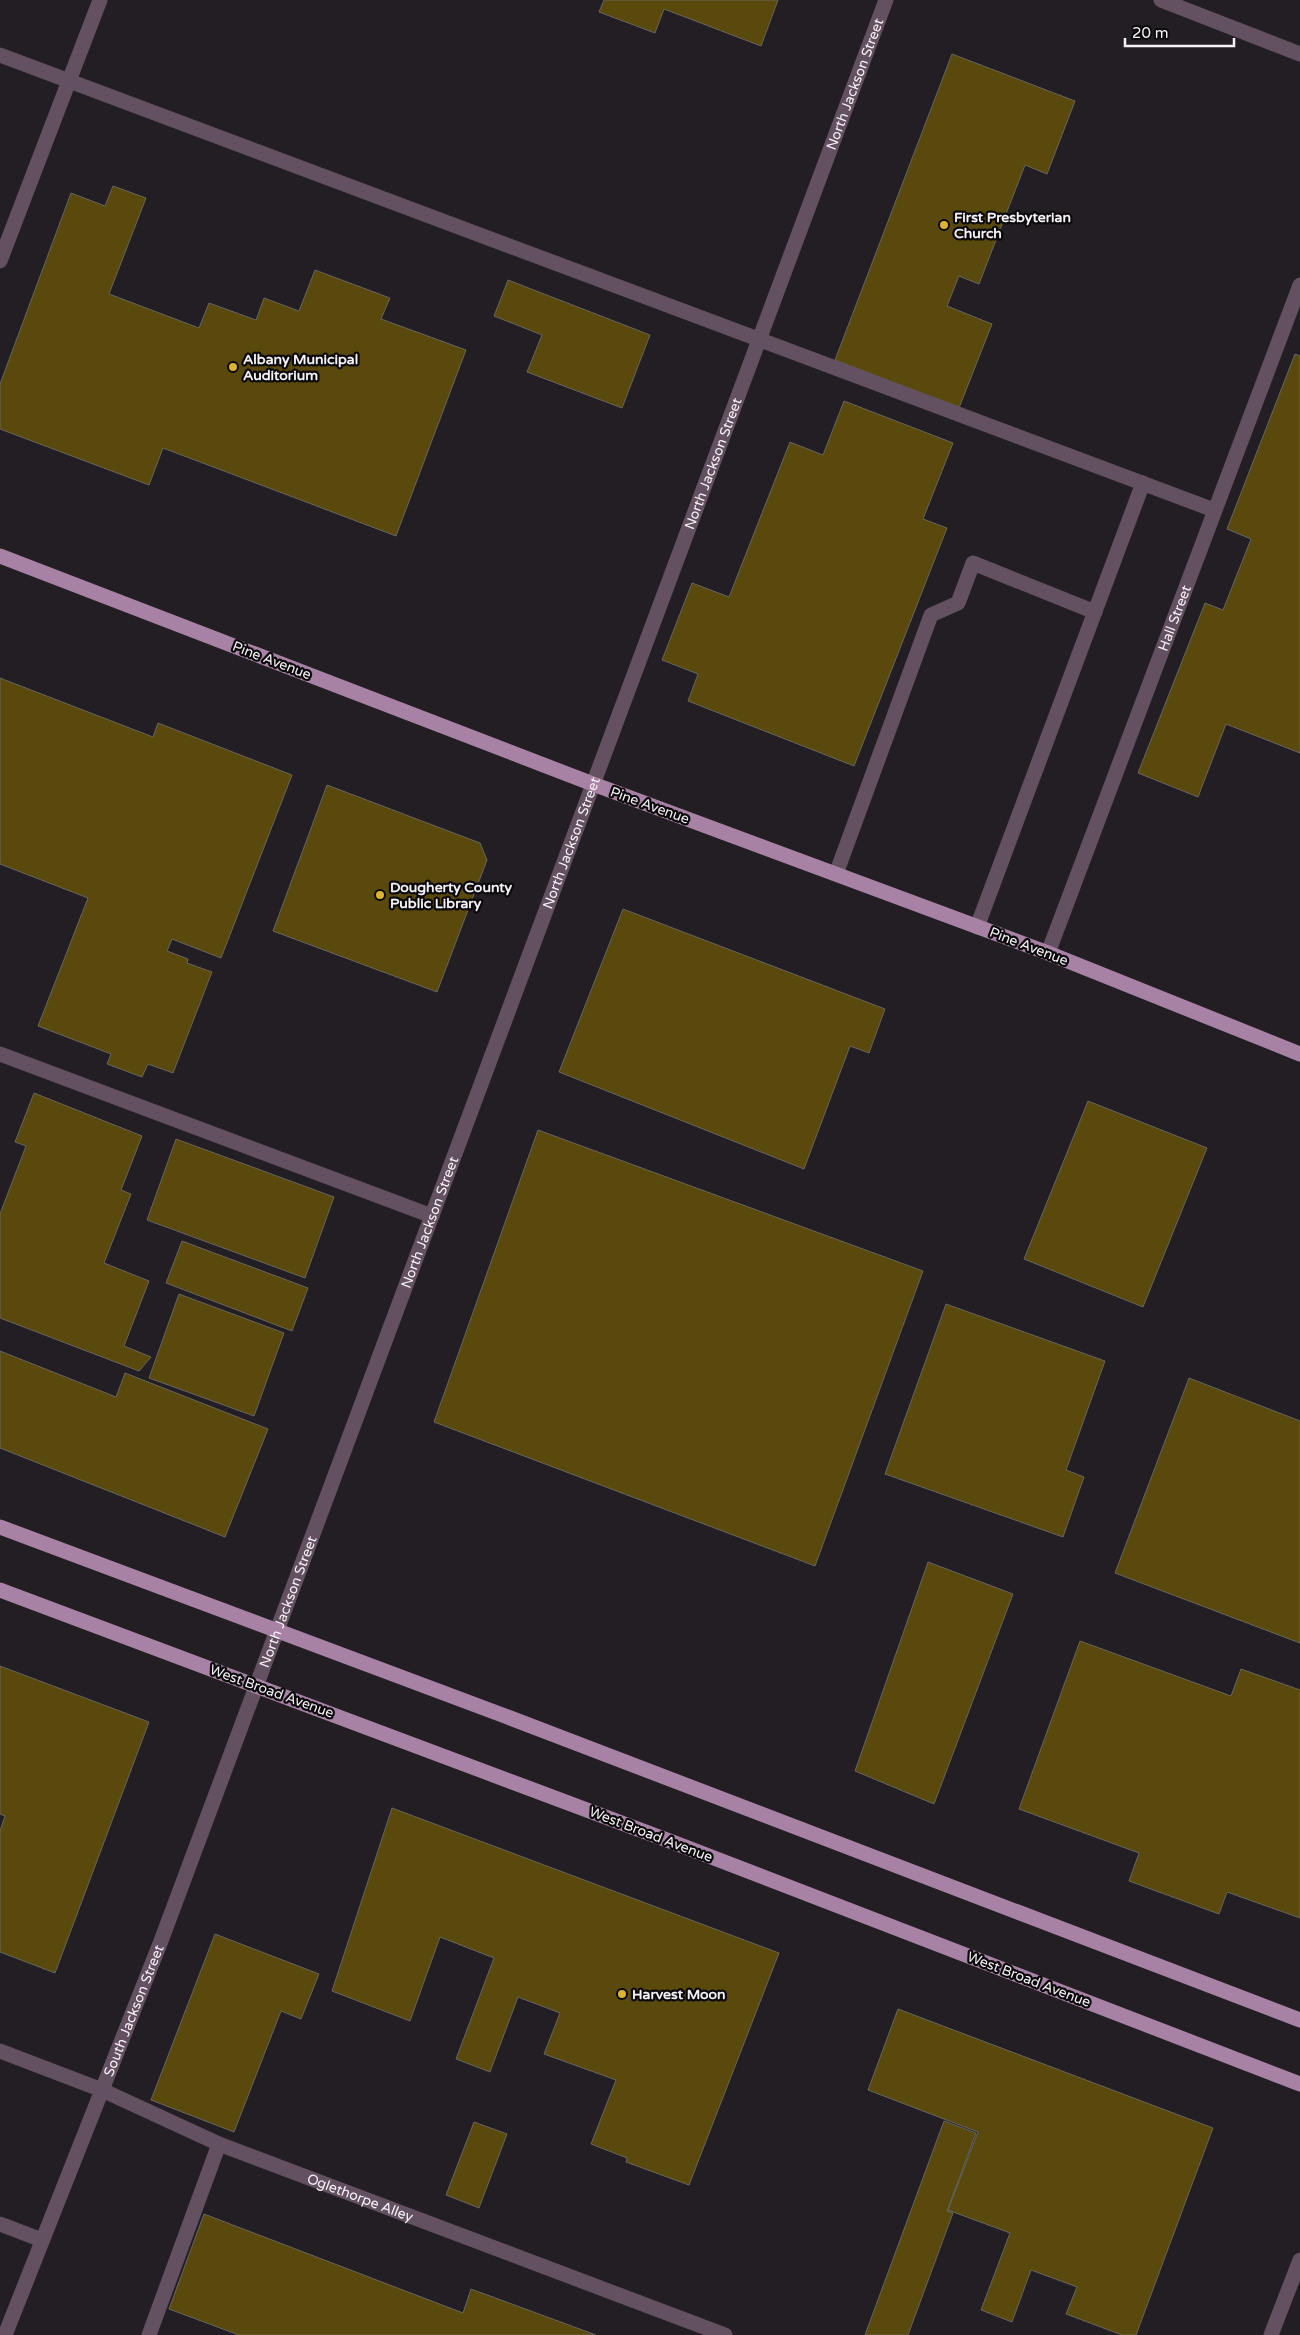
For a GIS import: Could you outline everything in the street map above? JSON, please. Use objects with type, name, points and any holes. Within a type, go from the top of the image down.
[{"type":"main road","name":"Pine Avenue","points":[[0,556],[593,784],[1048,953],[1300,1054]]},
{"type":"main road","points":[[0,1527],[514,1719],[1300,2020]]},
{"type":"main road","name":"West Broad Avenue","points":[[0,1590],[702,1853],[1300,2084]]},
{"type":"street","points":[[0,261],[100,0]]},
{"type":"street","name":"North Jackson Street","points":[[257,1685],[886,0]]},
{"type":"street","points":[[1161,0],[1300,54]]},
{"type":"street","points":[[0,55],[1214,510]]},
{"type":"street","name":"Hall Street","points":[[1048,953],[1300,285]]},
{"type":"street","points":[[977,927],[1143,483]]},
{"type":"street","points":[[836,874],[931,615],[958,603],[973,563],[1095,612]]},
{"type":"street","points":[[0,1054],[432,1216]]},
{"type":"street","name":"South Jackson Street","points":[[4,2335],[161,1941],[257,1685]]},
{"type":"street","name":"Oglethorpe Alley","points":[[0,2051],[102,2090],[219,2144],[725,2335]]},
{"type":"street","points":[[149,2335],[219,2144]]},
{"type":"street","points":[[0,2224],[42,2240]]},
{"type":"street","points":[[1272,2335],[1300,2260]]},
{"type":"building","points":[[604,0],[778,0],[761,46],[664,9],[655,33],[599,12]]},
{"type":"building","name":"First Presbyterian Church","points":[[952,54],[1075,101],[1047,174],[1025,165],[979,284],[959,276],[947,306],[992,324],[959,408],[835,360]]},
{"type":"building","name":"Albany Municipal Auditorium","points":[[113,186],[146,198],[109,294],[199,328],[209,303],[256,320],[264,298],[299,311],[315,270],[390,298],[381,319],[466,350],[396,536],[163,448],[149,485],[0,429],[0,384],[71,193],[105,206]]},
{"type":"building","points":[[508,280],[650,335],[622,408],[527,372],[542,335],[494,316]]},
{"type":"building","points":[[1295,354],[1300,356],[1300,753],[1226,724],[1198,797],[1138,773],[1205,603],[1223,610],[1251,539],[1227,529]]},
{"type":"building","points":[[844,401],[953,443],[923,519],[947,528],[854,766],[688,701],[698,674],[662,660],[692,583],[729,597],[790,442],[823,455]]},
{"type":"building","points":[[0,678],[153,737],[158,723],[292,775],[221,958],[172,939],[167,951],[188,959],[187,963],[212,972],[173,1073],[148,1064],[142,1077],[107,1064],[111,1054],[38,1026],[88,898],[0,864]]},
{"type":"building","name":"Dougherty County Public Library","points":[[327,785],[480,843],[487,860],[437,992],[273,931]]},
{"type":"building","points":[[623,909],[885,1009],[869,1053],[850,1046],[804,1169],[559,1072]]},
{"type":"building","points":[[34,1093],[142,1136],[121,1190],[131,1194],[104,1263],[149,1281],[124,1346],[151,1357],[139,1371],[0,1318],[0,1214],[26,1146],[15,1142]]},
{"type":"building","points":[[1088,1101],[1207,1148],[1143,1307],[1024,1259]]},
{"type":"building","points":[[538,1130],[923,1271],[815,1566],[434,1422]]},
{"type":"building","points":[[176,1139],[334,1197],[305,1278],[147,1220]]},
{"type":"building","points":[[182,1241],[308,1288],[292,1331],[166,1283]]},
{"type":"building","points":[[179,1294],[284,1333],[254,1416],[149,1378]]},
{"type":"building","points":[[946,1304],[1105,1361],[1066,1470],[1084,1477],[1063,1537],[885,1474]]},
{"type":"building","points":[[0,1351],[116,1397],[125,1373],[268,1429],[225,1537],[0,1448]]},
{"type":"building","points":[[1189,1378],[1300,1421],[1300,1643],[1115,1573]]},
{"type":"building","points":[[928,1562],[1013,1594],[934,1804],[855,1771]]},
{"type":"building","points":[[1080,1641],[1231,1696],[1241,1669],[1300,1690],[1300,1918],[1227,1892],[1219,1914],[1129,1881],[1139,1853],[1019,1809]]},
{"type":"building","points":[[0,1666],[149,1722],[55,1973],[0,1952],[0,1831],[5,1816],[0,1814]]},
{"type":"building","name":"Harvest Moon","points":[[392,1808],[779,1953],[689,2185],[626,2162],[627,2158],[591,2144],[616,2080],[544,2054],[560,2013],[518,1997],[490,2072],[456,2059],[494,1958],[440,1937],[410,2021],[332,1991]]},
{"type":"building","points":[[215,1934],[319,1974],[301,2019],[281,2011],[234,2132],[151,2100]]},
{"type":"building","points":[[898,2009],[1213,2128],[1136,2335],[1122,2335],[1066,2314],[1077,2287],[1031,2270],[1012,2322],[981,2310],[1010,2233],[948,2210],[978,2132],[868,2090]]},
{"type":"building","points":[[944,2121],[976,2133],[947,2211],[953,2213],[908,2335],[865,2335]]},
{"type":"building","points":[[474,2122],[507,2134],[479,2208],[446,2195]]},
{"type":"building","points":[[204,2214],[463,2313],[471,2289],[596,2335],[239,2335],[169,2309]]},
{"type":"place","name":"First Presbyterian Church","points":[[944,225]]},
{"type":"place","name":"Albany Municipal Auditorium","points":[[233,367]]},
{"type":"place","name":"Dougherty County Public Library","points":[[380,895]]},
{"type":"place","name":"Harvest Moon","points":[[622,1994]]}]
